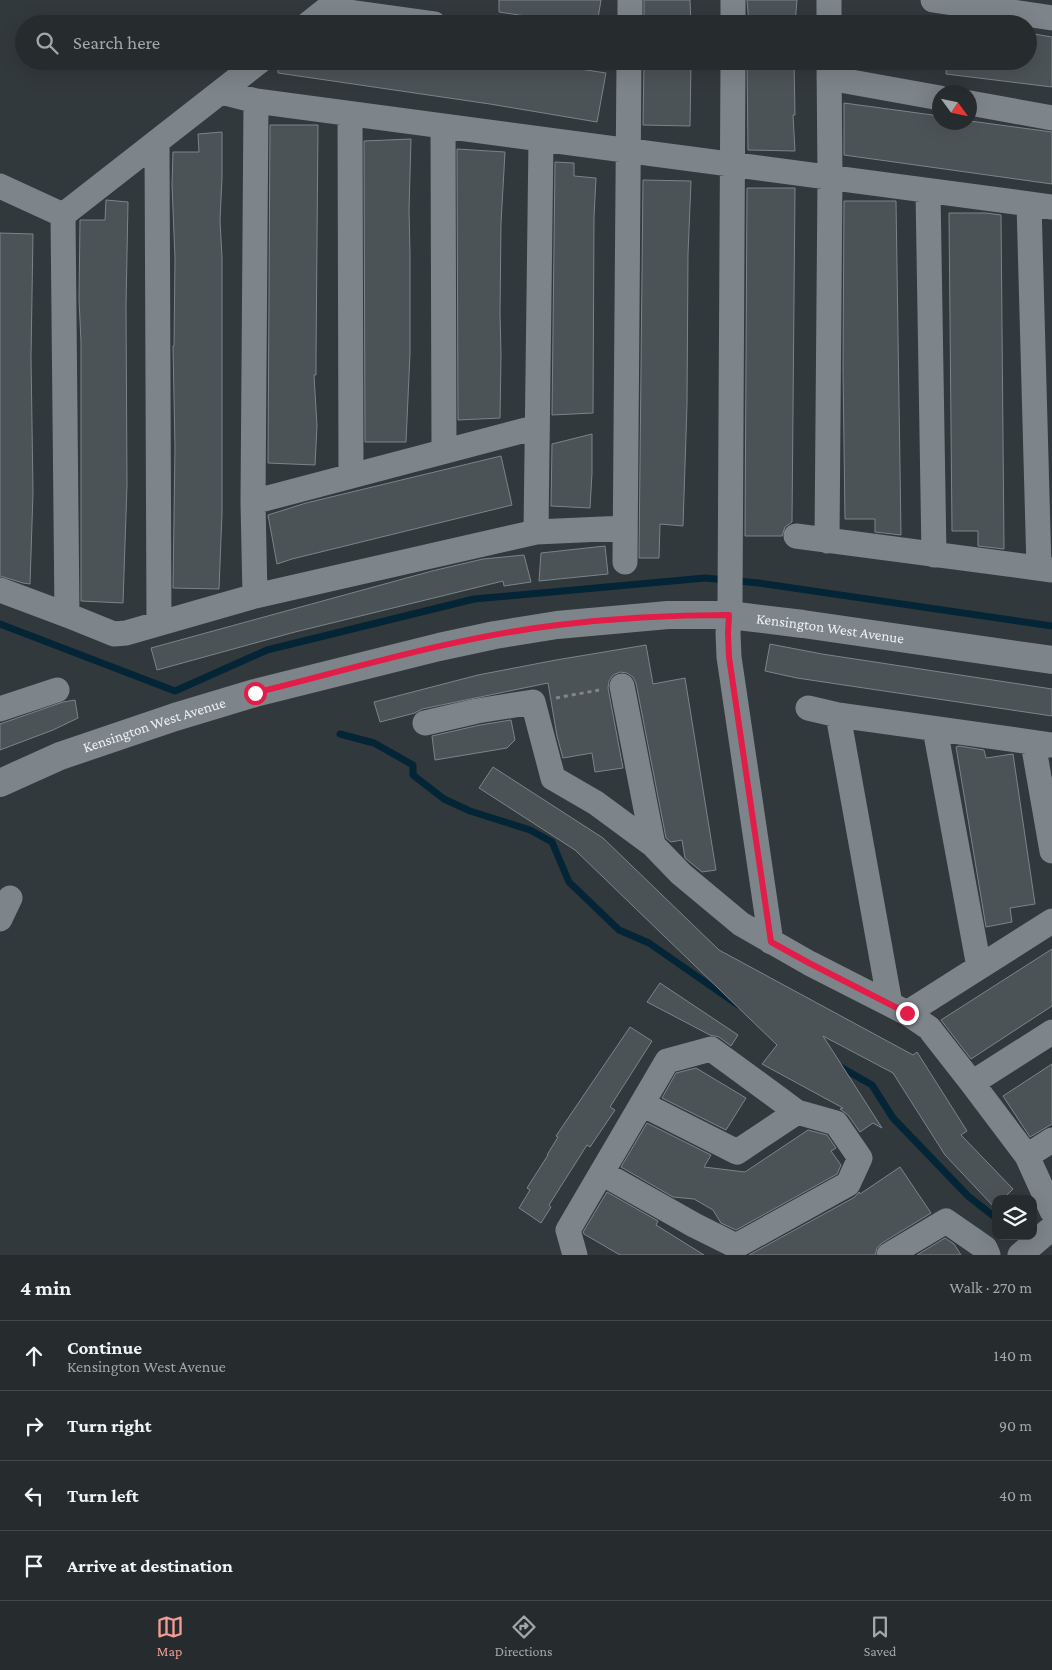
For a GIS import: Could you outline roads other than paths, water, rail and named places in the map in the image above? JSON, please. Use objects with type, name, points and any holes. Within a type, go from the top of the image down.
[{"type":"street","points":[[630,0],[630,15]]},
{"type":"street","points":[[733,0],[733,15]]},
{"type":"street","points":[[829,0],[829,15]]},
{"type":"street","points":[[933,0],[1032,15]]},
{"type":"street","points":[[323,11],[357,15]]},
{"type":"street","points":[[1037,16],[1052,18]]},
{"type":"street","points":[[63,215],[249,70]]},
{"type":"street","points":[[625,562],[630,70]]},
{"type":"street","points":[[733,70],[729,657],[771,942]]},
{"type":"street","points":[[827,540],[829,70],[932,96]]},
{"type":"street","points":[[221,92],[256,101],[1040,206],[1045,569],[796,536]]},
{"type":"street","points":[[255,596],[253,502],[256,101]]},
{"type":"street","points":[[977,104],[1052,118]]},
{"type":"street","points":[[350,114],[351,476]]},
{"type":"street","points":[[443,126],[444,451]]},
{"type":"street","points":[[536,532],[541,139]]},
{"type":"street","points":[[157,142],[159,623]]},
{"type":"street","points":[[0,186],[63,215]]},
{"type":"street","points":[[928,191],[934,554]]},
{"type":"street","points":[[63,215],[67,615]]},
{"type":"street","points":[[253,502],[537,427]]},
{"type":"street","points":[[0,590],[114,634],[126,633],[255,596],[536,532],[625,528]]},
{"type":"street","name":"Kensington West Avenue","points":[[0,783],[60,756],[175,717],[255,693],[439,647],[495,635],[558,625],[668,615],[729,615],[1052,660]]},
{"type":"street","points":[[622,686],[653,845]]},
{"type":"street","points":[[0,710],[57,690]]},
{"type":"street","points":[[425,723],[477,711],[533,702],[554,778],[596,803],[653,845],[681,874],[741,924],[809,963],[898,1009],[928,1028],[1027,1156],[1052,1211]]},
{"type":"street","points":[[808,708],[838,715],[1043,744],[1052,851]]},
{"type":"street","points":[[838,715],[898,1009]]},
{"type":"street","points":[[935,729],[979,967]]},
{"type":"street","points":[[898,1009],[979,967],[1052,921]]},
{"type":"street","points":[[972,1083],[1052,1032]]},
{"type":"street","points":[[575,1255],[568,1230],[667,1061],[711,1049],[797,1112],[836,1123],[860,1158],[848,1184],[736,1246],[694,1225],[602,1173]]},
{"type":"street","points":[[642,1104],[737,1152],[797,1112]]},
{"type":"street","points":[[1027,1156],[1052,1140]]},
{"type":"street","points":[[888,1255],[946,1221],[985,1248],[988,1255]]},
{"type":"street","points":[[1020,1255],[1052,1228]]},
{"type":"waterway","points":[[0,624],[175,691],[267,650],[474,599],[705,578],[759,583],[1052,626]]},
{"type":"waterway","points":[[340,734],[374,743],[413,765],[413,775],[444,799],[470,811],[530,830],[552,842],[569,882],[619,930],[649,943],[738,1005]]},
{"type":"waterway","points":[[837,1065],[872,1085],[893,1118],[968,1196],[992,1215]]}]
